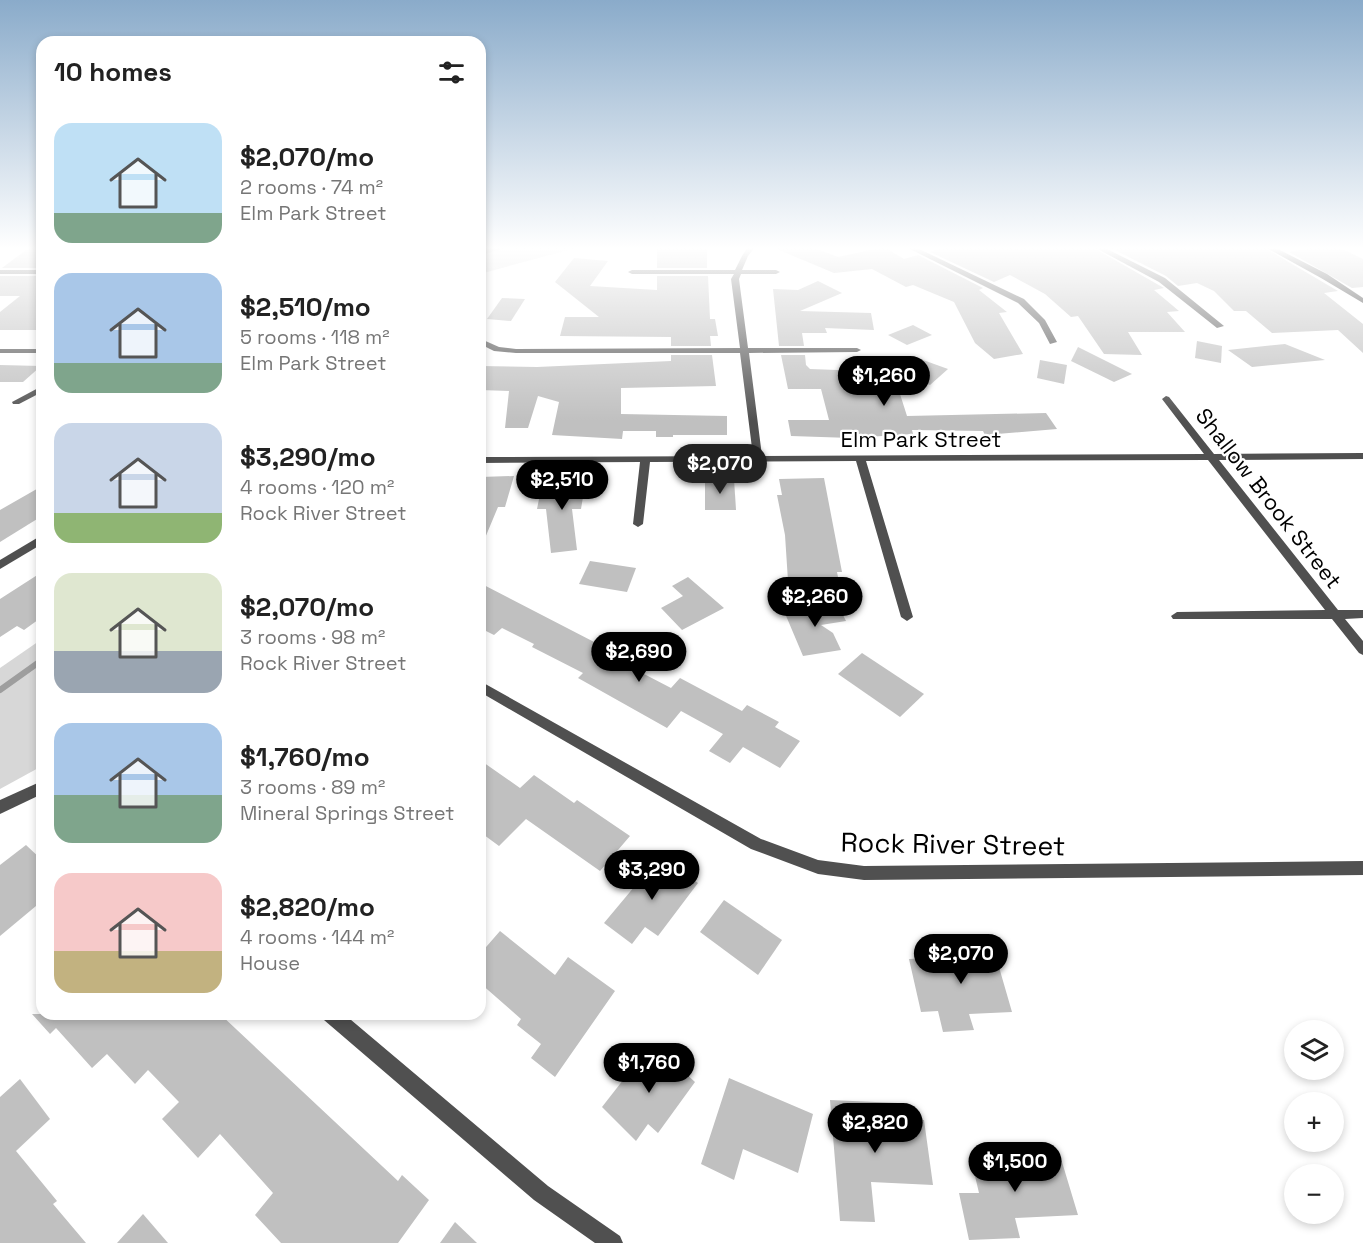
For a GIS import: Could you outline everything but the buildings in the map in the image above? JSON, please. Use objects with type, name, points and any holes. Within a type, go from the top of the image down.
[{"type":"street","points":[[739,305],[758,459]]},
{"type":"street","points":[[1026,305],[1042,322],[1053,342]]},
{"type":"street","points":[[1194,305],[1220,326]]},
{"type":"street","points":[[486,344],[497,349],[516,351],[857,350]]},
{"type":"street","points":[[0,351],[36,351]]},
{"type":"street","points":[[16,402],[36,392]]},
{"type":"street","name":"Shallow Brook Street","points":[[1166,399],[1363,650]]},
{"type":"street","name":"Elm Park Street","points":[[486,460],[1363,456]]},
{"type":"street","points":[[860,458],[907,617]]},
{"type":"street","points":[[639,524],[645,459]]},
{"type":"street","points":[[0,565],[36,543]]},
{"type":"street","points":[[1177,616],[1363,614]]},
{"type":"street","name":"Rock River Street","points":[[486,690],[756,844],[818,867],[864,873],[1363,868]]},
{"type":"street","points":[[0,807],[36,790]]},
{"type":"street","points":[[337,1020],[541,1193],[612,1243]]},
{"type":"shaded area","points":[[36,643],[36,769],[0,789],[0,668]]},
{"type":"waterway","points":[[0,690],[36,664]]}]
